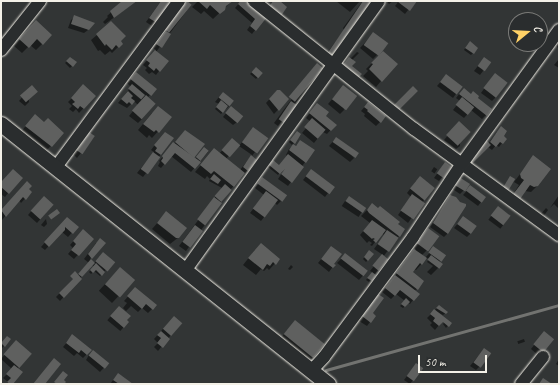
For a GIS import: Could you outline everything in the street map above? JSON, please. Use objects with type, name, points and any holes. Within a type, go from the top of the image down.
[{"type":"main road","points":[[2,127],[56,167],[328,384]]},
{"type":"street","points":[[1,50],[40,1]]},
{"type":"street","points":[[56,167],[179,1]]},
{"type":"street","points":[[254,1],[414,129],[461,165],[559,235]]},
{"type":"street","points":[[185,271],[379,1]]},
{"type":"street","points":[[312,371],[382,279],[461,165],[554,46],[559,30]]},
{"type":"street","points":[[521,384],[543,357]]},
{"type":"building","points":[[122,1],[137,1],[114,18],[110,11]]},
{"type":"building","points":[[161,1],[172,1],[157,23],[149,18]]},
{"type":"building","points":[[187,1],[192,5],[169,33],[164,29]]},
{"type":"building","points":[[198,1],[233,1],[226,6],[225,10],[220,14],[210,5],[207,9]]},
{"type":"building","points":[[240,1],[246,1],[267,17],[256,31],[250,26],[255,19],[238,4]]},
{"type":"building","points":[[273,1],[280,1],[287,7],[281,16],[269,7]]},
{"type":"building","points":[[363,1],[374,1],[333,58],[327,54]]},
{"type":"building","points":[[417,1],[410,11],[398,2]]},
{"type":"building","points":[[74,15],[95,23],[89,30],[71,24]]},
{"type":"building","points":[[36,20],[52,35],[43,45],[37,39],[29,48],[19,39]]},
{"type":"building","points":[[111,21],[126,36],[121,41],[123,44],[119,48],[116,45],[112,50],[106,44],[105,46],[96,34]]},
{"type":"building","points":[[166,31],[171,34],[162,48],[156,44]]},
{"type":"building","points":[[373,32],[388,43],[379,56],[364,45]]},
{"type":"building","points":[[470,41],[478,48],[474,54],[465,48]]},
{"type":"building","points":[[155,50],[169,61],[160,72],[156,68],[154,71],[148,66],[150,63],[146,60]]},
{"type":"building","points":[[383,51],[398,64],[382,82],[369,69],[373,64],[371,63]]},
{"type":"building","points":[[70,57],[77,62],[73,67],[66,61]]},
{"type":"building","points":[[349,57],[356,62],[352,66],[362,74],[358,78],[343,65]]},
{"type":"building","points":[[484,57],[491,62],[485,71],[478,66]]},
{"type":"building","points":[[317,63],[323,68],[295,102],[289,97]]},
{"type":"building","points":[[256,67],[263,73],[258,78],[251,72]]},
{"type":"building","points":[[136,72],[157,89],[151,96],[130,79]]},
{"type":"building","points":[[495,73],[508,83],[496,98],[483,88]]},
{"type":"building","points":[[446,74],[463,87],[457,95],[440,82]]},
{"type":"building","points":[[83,84],[96,96],[84,109],[80,106],[78,109],[72,104],[75,102],[71,98]]},
{"type":"building","points":[[132,84],[145,95],[141,100],[128,89]]},
{"type":"building","points":[[32,85],[38,92],[26,102],[20,95]]},
{"type":"building","points":[[343,85],[357,96],[346,110],[332,99]]},
{"type":"building","points":[[413,86],[418,91],[395,114],[390,109]]},
{"type":"building","points":[[464,88],[471,94],[473,91],[479,96],[478,98],[492,109],[487,116],[459,94]]},
{"type":"building","points":[[277,90],[280,90],[289,99],[279,111],[269,99]]},
{"type":"building","points":[[128,91],[133,96],[131,98],[135,101],[132,105],[129,102],[127,104],[121,99]]},
{"type":"building","points":[[223,92],[234,101],[229,106],[219,97]]},
{"type":"building","points":[[146,95],[156,104],[142,119],[132,111]]},
{"type":"building","points":[[462,97],[474,107],[468,115],[456,105]]},
{"type":"building","points":[[221,100],[228,106],[223,113],[216,107]]},
{"type":"building","points":[[291,101],[297,105],[285,123],[279,119]]},
{"type":"building","points":[[368,102],[386,116],[381,123],[364,107]]},
{"type":"building","points":[[317,103],[329,112],[326,116],[337,125],[331,131],[309,113]]},
{"type":"building","points":[[158,106],[172,117],[159,133],[156,130],[154,132],[143,124]]},
{"type":"building","points":[[231,106],[243,116],[237,123],[225,113]]},
{"type":"building","points":[[35,114],[44,122],[48,118],[64,133],[52,147],[25,126]]},
{"type":"building","points":[[312,118],[326,130],[318,139],[304,127]]},
{"type":"building","points":[[459,121],[471,132],[458,146],[446,135]]},
{"type":"building","points":[[501,126],[507,131],[504,136],[507,139],[503,144],[500,142],[496,147],[490,142]]},
{"type":"building","points":[[253,127],[268,138],[257,154],[242,142]]},
{"type":"building","points":[[185,130],[205,144],[194,158],[175,142]]},
{"type":"building","points":[[297,131],[301,134],[295,144],[290,140]]},
{"type":"building","points":[[89,132],[95,136],[83,154],[77,150]]},
{"type":"building","points":[[165,132],[174,138],[161,155],[155,151],[157,148],[154,145]]},
{"type":"building","points":[[336,137],[359,153],[355,158],[333,142]]},
{"type":"building","points":[[232,138],[240,145],[230,157],[222,150]]},
{"type":"building","points":[[300,140],[315,150],[306,163],[289,150],[293,144],[296,146]]},
{"type":"building","points":[[486,140],[491,145],[468,168],[463,163]]},
{"type":"building","points":[[173,142],[201,162],[195,169],[175,153],[165,165],[161,161],[163,158],[162,156]]},
{"type":"building","points":[[204,147],[209,151],[200,161],[196,157]]},
{"type":"building","points":[[214,148],[245,173],[234,187],[214,171],[211,174],[200,165]]},
{"type":"building","points":[[153,152],[160,157],[148,174],[141,169]]},
{"type":"building","points":[[288,154],[304,167],[292,183],[281,174],[285,169],[280,174],[269,165],[273,160],[279,165]]},
{"type":"building","points":[[251,155],[257,160],[248,171],[243,167]]},
{"type":"building","points":[[533,155],[551,169],[538,186],[534,187],[530,185],[518,202],[511,197],[524,180],[521,178],[520,174]]},
{"type":"building","points":[[445,162],[452,167],[444,179],[437,173]]},
{"type":"building","points":[[13,169],[23,178],[9,194],[1,187],[1,182]]},
{"type":"building","points":[[311,169],[335,187],[330,194],[306,176]]},
{"type":"building","points":[[214,174],[221,180],[218,184],[210,179]]},
{"type":"building","points":[[420,176],[435,188],[425,200],[410,188]]},
{"type":"building","points":[[510,176],[515,179],[507,193],[502,190]]},
{"type":"building","points":[[262,177],[287,195],[282,202],[257,183]]},
{"type":"building","points":[[459,177],[470,184],[465,192],[454,185]]},
{"type":"building","points":[[27,181],[32,186],[29,189],[32,192],[26,200],[23,197],[6,217],[1,210]]},
{"type":"building","points":[[225,184],[232,190],[221,202],[215,196]]},
{"type":"building","points":[[470,185],[486,197],[482,203],[466,191]]},
{"type":"building","points":[[266,191],[278,200],[265,218],[253,209]]},
{"type":"building","points":[[412,194],[425,203],[414,220],[401,210]]},
{"type":"building","points":[[450,195],[456,197],[460,202],[466,204],[466,206],[448,234],[433,223]]},
{"type":"building","points":[[44,196],[54,205],[40,220],[31,211]]},
{"type":"building","points":[[349,196],[366,208],[363,213],[346,201]]},
{"type":"building","points":[[214,197],[222,203],[205,225],[197,219]]},
{"type":"building","points":[[372,203],[378,208],[380,206],[400,222],[398,224],[405,229],[400,237],[369,213],[367,210]]},
{"type":"building","points":[[498,206],[511,216],[503,225],[491,215]]},
{"type":"building","points":[[57,209],[60,213],[51,220],[48,216]]},
{"type":"building","points":[[166,211],[187,228],[179,238],[176,238],[157,223]]},
{"type":"building","points":[[463,216],[477,226],[471,234],[457,224]]},
{"type":"building","points":[[67,217],[79,227],[73,234],[65,227],[65,230],[49,247],[44,242]]},
{"type":"building","points":[[372,220],[386,230],[376,243],[373,240],[375,239],[372,239],[363,231]]},
{"type":"building","points":[[195,225],[203,231],[190,248],[182,242]]},
{"type":"building","points":[[428,228],[439,236],[428,252],[417,243]]},
{"type":"building","points":[[83,229],[94,239],[79,256],[71,250],[76,244],[73,241]]},
{"type":"building","points":[[387,230],[399,238],[389,252],[377,244]]},
{"type":"building","points":[[100,238],[106,243],[92,259],[88,254]]},
{"type":"building","points":[[261,243],[280,259],[276,265],[273,262],[270,266],[267,264],[263,270],[248,258]]},
{"type":"building","points":[[331,246],[342,254],[334,264],[336,265],[333,268],[321,259]]},
{"type":"building","points":[[433,246],[446,255],[442,262],[428,253]]},
{"type":"building","points":[[414,249],[427,258],[422,265],[420,263],[413,272],[424,281],[418,290],[396,273]]},
{"type":"building","points":[[369,250],[374,254],[368,261],[364,257]]},
{"type":"building","points":[[103,252],[115,262],[108,271],[95,261]]},
{"type":"building","points":[[345,253],[368,271],[364,276],[341,259]]},
{"type":"building","points":[[382,254],[388,259],[378,271],[372,265]]},
{"type":"building","points":[[431,255],[443,264],[439,269],[427,260]]},
{"type":"building","points":[[91,259],[95,263],[82,277],[78,274]]},
{"type":"building","points":[[96,263],[105,272],[102,276],[96,270],[93,273],[90,270]]},
{"type":"building","points":[[120,267],[135,280],[120,297],[105,284]]},
{"type":"building","points":[[75,271],[82,279],[64,298],[59,293],[73,279],[70,276]]},
{"type":"building","points":[[372,272],[376,275],[372,281],[367,278]]},
{"type":"building","points":[[395,275],[420,294],[414,301],[400,290],[395,296],[385,288]]},
{"type":"building","points":[[135,287],[157,305],[153,310],[146,304],[142,309],[127,296]]},
{"type":"building","points":[[378,294],[384,298],[373,313],[376,316],[371,323],[362,316]]},
{"type":"building","points":[[406,298],[410,302],[405,307],[401,304]]},
{"type":"building","points":[[439,305],[448,312],[446,314],[436,308]]},
{"type":"building","points":[[119,306],[131,316],[127,320],[129,322],[124,328],[110,316]]},
{"type":"building","points":[[434,309],[452,323],[449,327],[443,322],[439,326],[433,321],[435,318],[430,314]]},
{"type":"building","points":[[174,316],[182,323],[171,336],[163,329]]},
{"type":"building","points":[[295,320],[325,344],[313,358],[284,334]]},
{"type":"building","points":[[161,331],[170,339],[163,348],[157,343],[161,338],[157,335]]},
{"type":"building","points":[[544,331],[554,339],[543,352],[533,344]]},
{"type":"building","points":[[72,334],[92,350],[87,355],[81,350],[79,353],[66,343]]},
{"type":"building","points":[[7,336],[11,339],[5,347],[1,343]]},
{"type":"building","points":[[16,340],[32,354],[19,368],[4,354]]},
{"type":"building","points":[[484,348],[491,353],[481,368],[473,363]]},
{"type":"building","points":[[93,350],[109,363],[105,369],[89,355]]},
{"type":"building","points":[[54,358],[61,364],[45,384],[33,384]]},
{"type":"building","points":[[416,363],[423,368],[414,381],[407,376]]},
{"type":"building","points":[[14,365],[23,372],[13,384],[10,384],[7,382],[11,378],[6,374]]},
{"type":"building","points":[[63,371],[68,375],[64,380],[66,382],[64,384],[57,384],[54,382]]},
{"type":"building","points":[[118,373],[133,384],[119,384],[113,380]]},
{"type":"building","points":[[543,378],[552,384],[539,384]]},
{"type":"waterway","points":[[326,370],[559,305]]},
{"type":"waterway","points":[[287,384],[307,384]]}]
